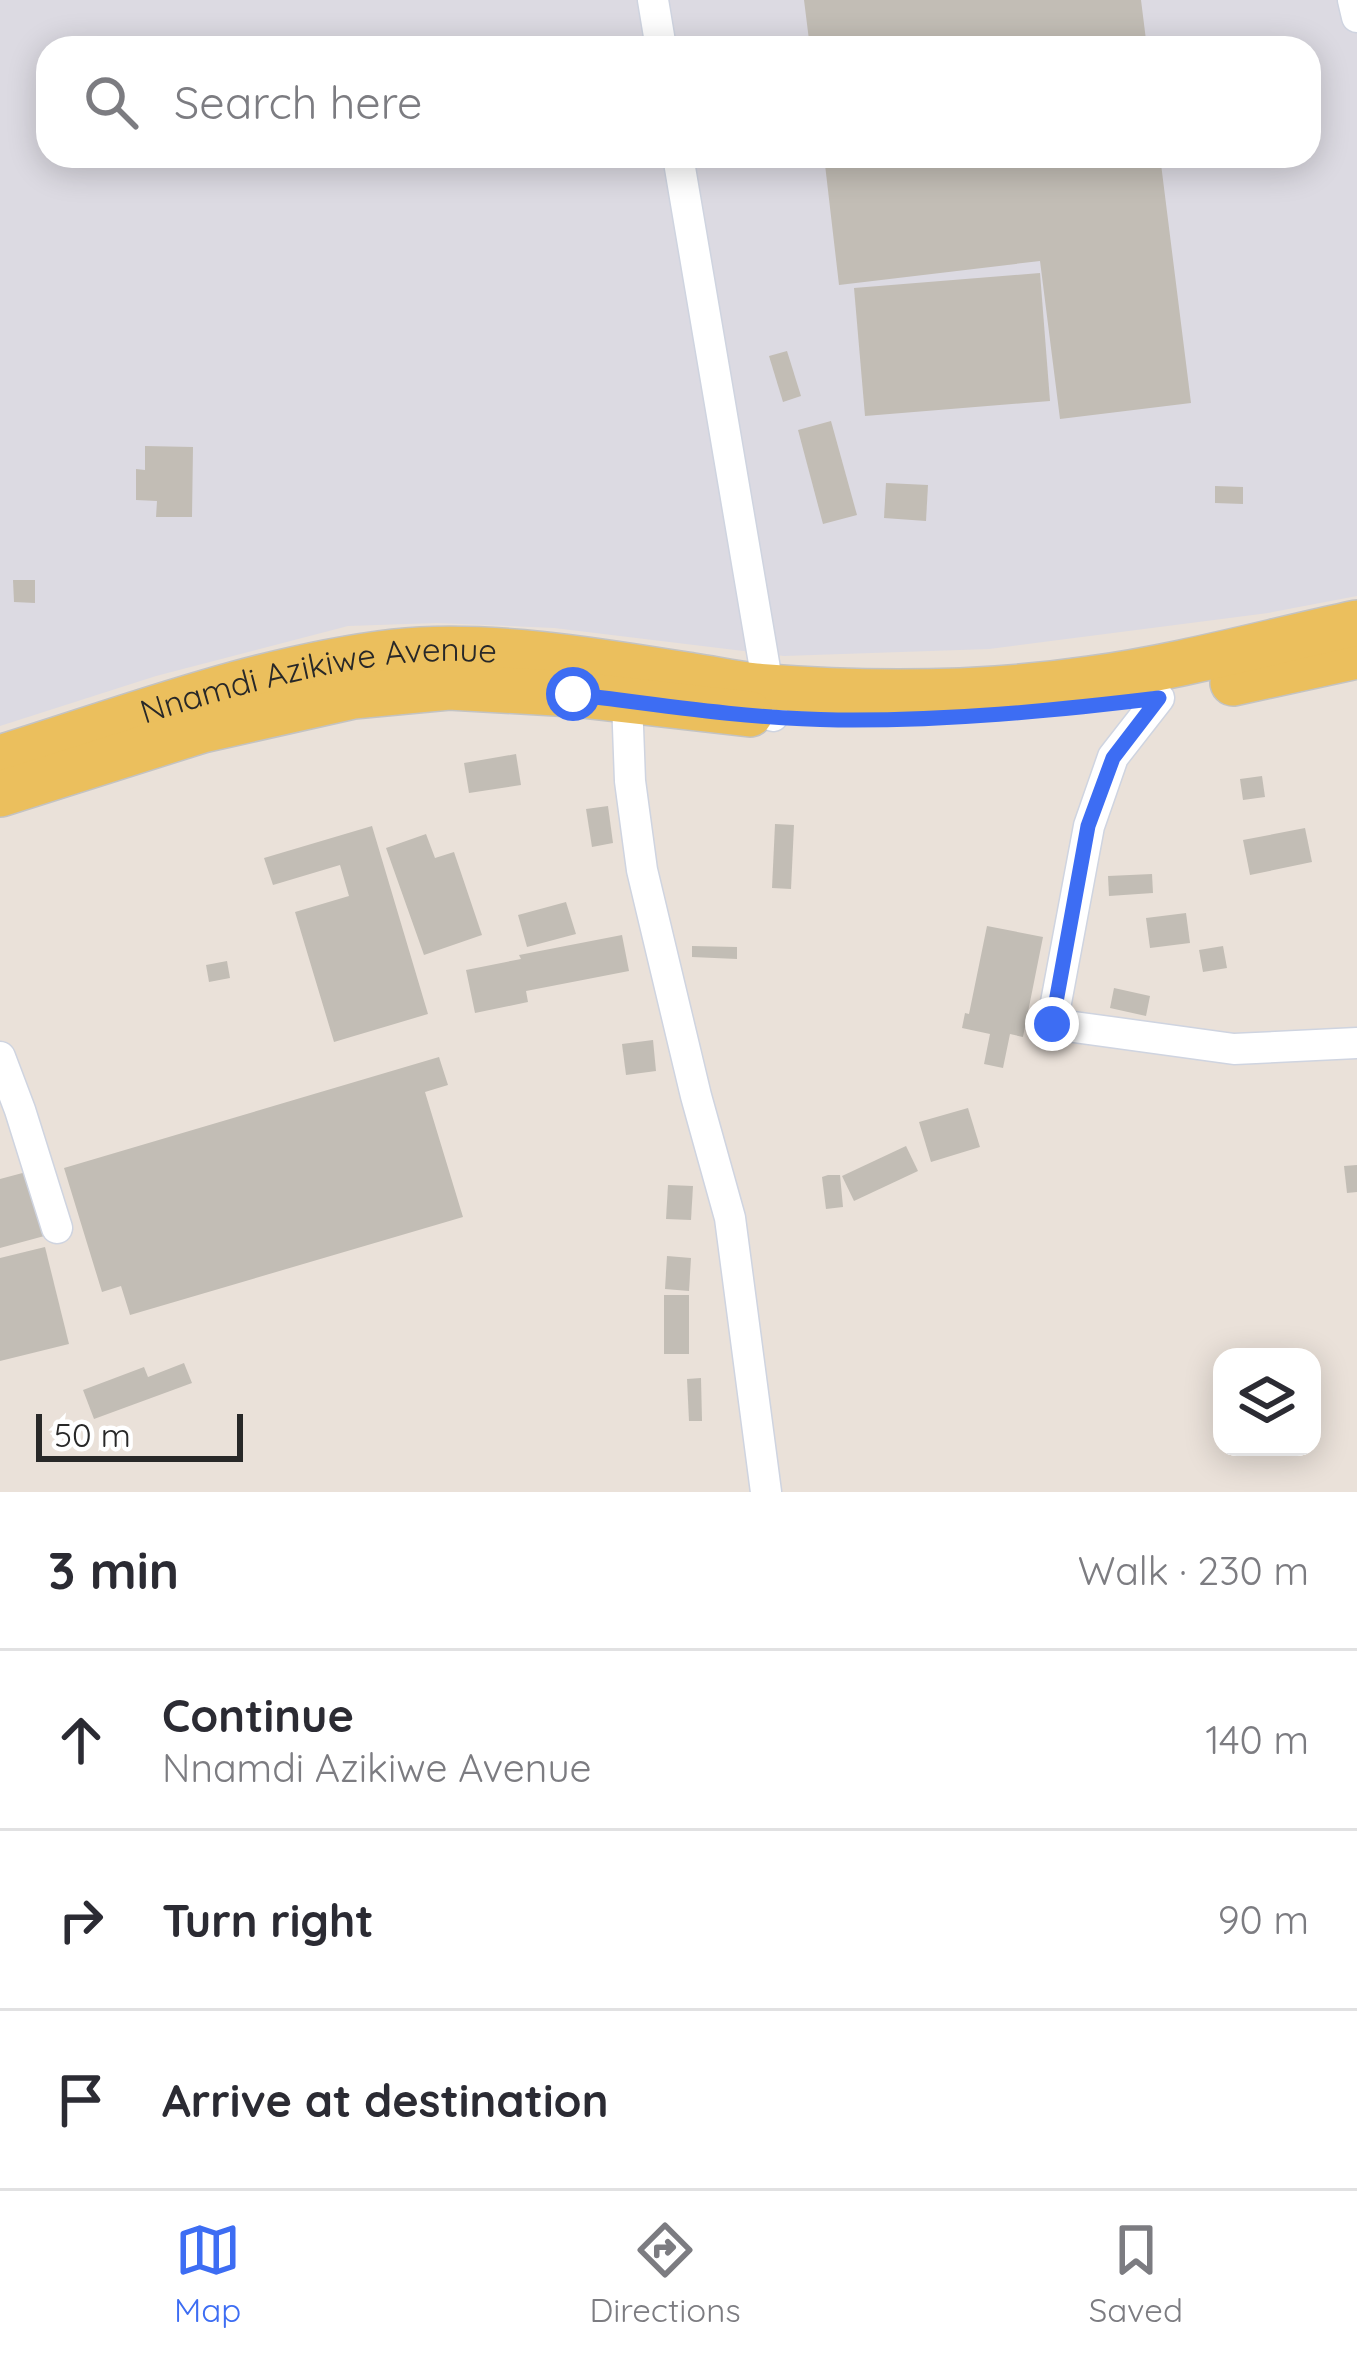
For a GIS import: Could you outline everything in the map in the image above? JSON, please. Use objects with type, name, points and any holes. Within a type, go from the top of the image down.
[{"type":"main road","name":"Nnamdi Azikiwe Avenue","points":[[0,794],[202,730],[353,695],[448,687],[627,700],[770,701],[946,692],[1091,679],[1357,623]]},
{"type":"main road","name":"Nnamdi Azikiwe Avenue","points":[[0,758],[229,687],[396,652],[530,654],[770,701],[833,720],[1064,710],[1159,698],[1357,656]]},
{"type":"street","points":[[653,0],[659,36]]},
{"type":"street","points":[[1353,0],[1357,17]]},
{"type":"street","points":[[680,168],[770,701]]},
{"type":"street","points":[[1159,698],[1113,758],[1088,826],[1052,1024],[1234,1049],[1357,1042]]},
{"type":"street","points":[[627,700],[630,782],[643,870],[730,1218],[766,1492]]},
{"type":"street","points":[[0,1057],[57,1228]]},
{"type":"shaded area","points":[[0,0],[1357,0],[1357,596],[1268,613],[989,649],[784,656],[554,628],[437,623],[348,626],[156,676],[0,726]]},
{"type":"building","points":[[804,0],[1141,0],[1146,36],[808,36]]},
{"type":"building","points":[[825,168],[1162,168],[1191,403],[1060,419],[1040,261],[839,285]]},
{"type":"building","points":[[1040,273],[1050,401],[865,416],[854,288]]},
{"type":"building","points":[[787,351],[801,396],[783,402],[769,356]]},
{"type":"building","points":[[831,421],[857,515],[823,524],[798,430]]},
{"type":"building","points":[[145,446],[193,447],[192,517],[156,517],[157,501],[136,500],[136,469],[145,470]]},
{"type":"building","points":[[886,483],[928,485],[926,521],[884,518]]},
{"type":"building","points":[[1215,486],[1243,487],[1243,504],[1215,503]]},
{"type":"building","points":[[13,580],[35,580],[35,603],[14,602]]},
{"type":"building","points":[[516,754],[521,785],[469,793],[464,763]]},
{"type":"building","points":[[1262,776],[1265,797],[1243,800],[1240,779]]},
{"type":"building","points":[[608,806],[613,843],[592,847],[586,809]]},
{"type":"building","points":[[775,824],[794,825],[791,889],[772,888]]},
{"type":"building","points":[[372,826],[428,1014],[334,1042],[295,912],[349,896],[340,865],[273,885],[264,858]]},
{"type":"building","points":[[1305,828],[1312,862],[1250,875],[1243,840]]},
{"type":"building","points":[[426,834],[435,858],[454,852],[482,935],[424,955],[386,848]]},
{"type":"building","points":[[1152,874],[1153,893],[1109,896],[1108,876]]},
{"type":"building","points":[[566,902],[576,934],[527,947],[518,915]]},
{"type":"building","points":[[1186,913],[1190,943],[1150,948],[1146,918]]},
{"type":"building","points":[[987,926],[1043,937],[1023,1037],[1010,1034],[1003,1068],[984,1064],[990,1034],[962,1028]]},
{"type":"building","points":[[622,935],[629,971],[526,991],[528,1002],[475,1013],[466,970]]},
{"type":"building","points":[[692,946],[737,947],[737,959],[692,957]]},
{"type":"building","points":[[1223,946],[1227,968],[1203,972],[1199,950]]},
{"type":"building","points":[[227,961],[230,978],[209,982],[206,965]]},
{"type":"building","points":[[1114,988],[1150,996],[1146,1016],[1110,1008]]},
{"type":"building","points":[[653,1040],[656,1071],[626,1075],[622,1044]]},
{"type":"building","points":[[439,1057],[448,1085],[425,1092],[463,1217],[130,1315],[121,1286],[102,1292],[64,1168]]},
{"type":"building","points":[[968,1108],[980,1147],[931,1162],[919,1122]]},
{"type":"building","points":[[906,1146],[918,1171],[854,1201],[842,1176]]},
{"type":"building","points":[[1357,1165],[1357,1192],[1347,1193],[1344,1166]]},
{"type":"building","points":[[30,1171],[48,1235],[0,1248],[0,1179]]},
{"type":"building","points":[[840,1175],[843,1207],[826,1209],[822,1177]]},
{"type":"building","points":[[668,1185],[693,1186],[691,1220],[666,1219]]},
{"type":"building","points":[[45,1247],[69,1344],[0,1361],[0,1258]]},
{"type":"building","points":[[667,1256],[691,1258],[689,1291],[665,1289]]},
{"type":"building","points":[[664,1295],[689,1295],[689,1354],[664,1354]]},
{"type":"building","points":[[184,1363],[192,1383],[94,1419],[83,1390],[144,1367],[148,1377]]},
{"type":"building","points":[[701,1378],[702,1421],[689,1421],[687,1379]]},
{"type":"route","points":[[573,694],[833,720],[994,716],[1159,698],[1113,758],[1088,826],[1052,1024]]}]
